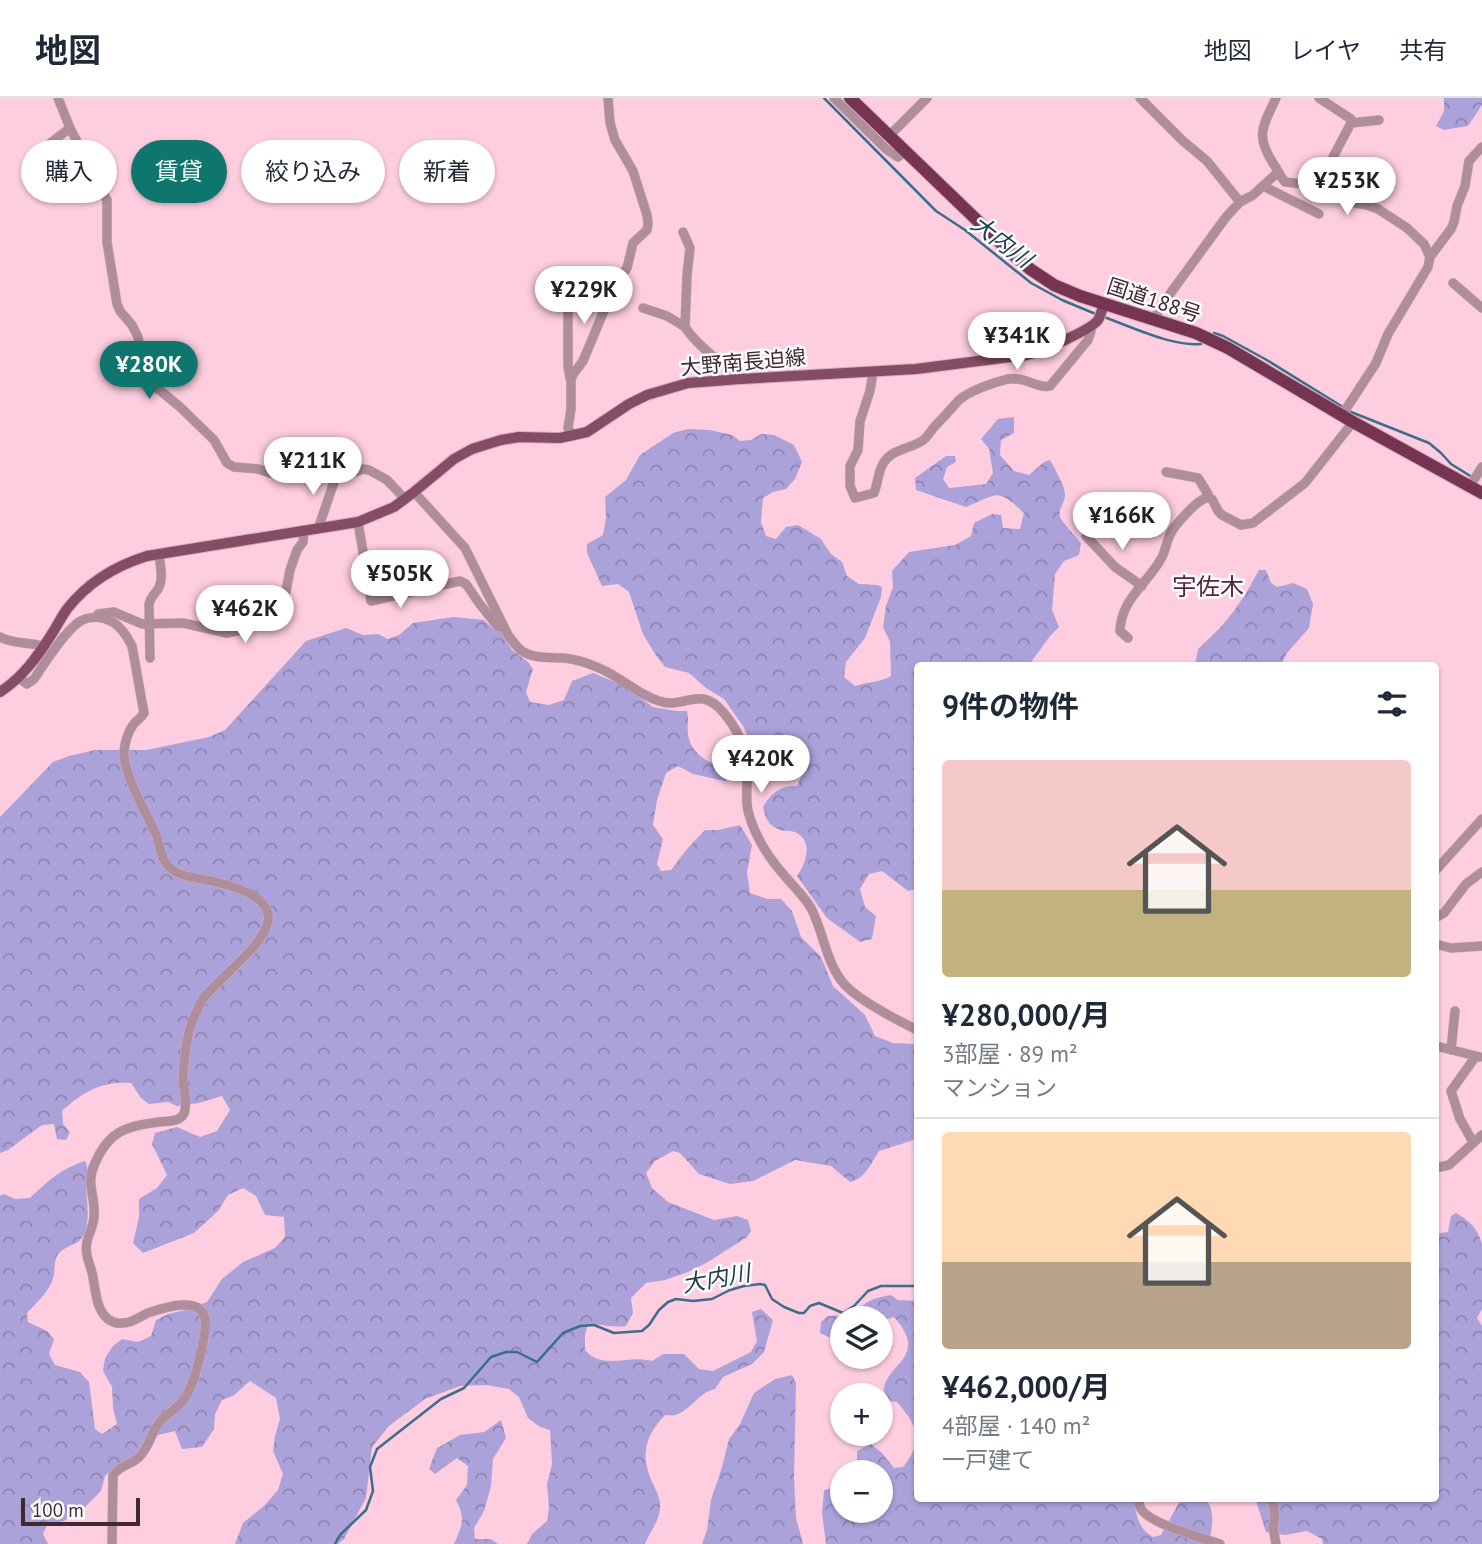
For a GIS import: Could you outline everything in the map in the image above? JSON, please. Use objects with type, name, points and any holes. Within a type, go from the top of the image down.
[{"type":"highway","name":"国道188号","points":[[850,98],[1030,269],[1054,285],[1080,296],[1098,315],[1154,320],[1196,333],[1482,493]]},
{"type":"main road","name":"大野南長迫線","points":[[0,692],[28,669],[65,611],[92,583],[128,562],[159,554],[358,522],[380,514],[409,496],[454,459],[472,449],[519,437],[560,438],[587,432],[629,404],[658,391],[688,383],[936,367],[1026,355],[1039,352],[1098,315]]},
{"type":"street","points":[[58,98],[70,128],[107,200],[107,242],[117,304],[138,337],[145,373],[152,384],[214,440],[227,463],[234,467],[286,474],[311,472],[337,476],[363,469],[387,480],[409,496],[465,548],[503,626],[524,653],[593,665],[657,701],[667,703],[697,697],[714,703],[738,733],[747,757],[746,799],[756,831],[771,859],[811,909],[833,966],[843,983],[854,993],[914,1028]]},
{"type":"street","points":[[571,379],[587,352],[613,289],[627,268],[633,243],[647,230],[648,224],[636,178],[615,140],[610,124],[608,98]]},
{"type":"street","points":[[834,98],[886,149],[898,157],[905,151]]},
{"type":"street","points":[[889,136],[927,98]]},
{"type":"street","points":[[1140,98],[1207,161],[1240,202]]},
{"type":"street","points":[[1276,98],[1262,131],[1262,140],[1277,173],[1285,182],[1323,186],[1349,202],[1367,205],[1390,216],[1424,244],[1430,257]]},
{"type":"street","points":[[1317,186],[1351,119],[1319,98]]},
{"type":"street","points":[[1350,122],[1379,120]]},
{"type":"street","points":[[55,140],[70,128]]},
{"type":"street","points":[[1128,638],[1121,631],[1126,606],[1162,556],[1172,530],[1202,500],[1212,499],[1222,515],[1241,525],[1253,523],[1305,483],[1348,419],[1388,334],[1428,267],[1430,257],[1451,229],[1465,186],[1468,163],[1482,147]]},
{"type":"street","points":[[1154,320],[1192,262],[1240,202],[1253,195],[1277,173]]},
{"type":"street","points":[[1264,186],[1320,214]]},
{"type":"street","points":[[683,232],[690,248],[685,327]]},
{"type":"street","points":[[1453,283],[1482,308]]},
{"type":"street","points":[[556,293],[568,311],[568,366],[571,379],[568,428],[573,436]]},
{"type":"street","points":[[643,308],[667,316],[685,327],[710,354],[737,372],[740,379]]},
{"type":"street","points":[[873,372],[860,421],[858,450],[850,466],[850,486],[855,498],[874,493],[884,462],[894,452],[926,438],[959,400],[979,389],[1011,378],[1044,387],[1050,386],[1088,340],[1098,315]]},
{"type":"street","points":[[1470,486],[1482,467]]},
{"type":"street","points":[[1166,472],[1198,478],[1208,498]]},
{"type":"street","points":[[318,529],[337,476]]},
{"type":"street","points":[[358,522],[371,601],[460,581],[466,583],[492,622],[498,627],[503,626]]},
{"type":"street","points":[[91,618],[93,615],[114,612],[134,622],[183,624],[227,633],[245,629],[257,616],[276,609],[284,602],[289,570],[303,542],[304,531]]},
{"type":"street","points":[[1086,536],[1115,567],[1142,586]]},
{"type":"street","points":[[150,658],[149,604],[162,576],[159,554]]},
{"type":"street","points":[[19,678],[27,684],[34,679],[69,631],[80,621],[98,617],[117,624],[132,646],[144,713],[133,724],[124,748],[124,760],[168,866],[179,873],[218,882],[261,901],[268,915],[268,925],[258,942],[204,998],[192,1020],[183,1073],[186,1101],[182,1117],[125,1128],[116,1134],[104,1146],[90,1179],[94,1217],[85,1248],[101,1312],[116,1323],[124,1323],[145,1314],[184,1304],[196,1306],[202,1311],[205,1322],[198,1367],[190,1389],[181,1403],[157,1425],[149,1444],[139,1457],[118,1468],[113,1475],[112,1544]]},
{"type":"street","points":[[0,637],[14,643],[38,644],[44,647]]},
{"type":"street","points":[[1439,867],[1482,819]]},
{"type":"street","points":[[1439,916],[1466,884],[1482,873]]},
{"type":"street","points":[[1439,945],[1451,948],[1482,946]]},
{"type":"street","points":[[1451,1050],[1455,1012]]},
{"type":"street","points":[[1440,1047],[1479,1057],[1451,1091],[1460,1119],[1473,1142]]},
{"type":"street","points":[[1439,1167],[1449,1165],[1482,1135]]},
{"type":"street","points":[[1139,1502],[1147,1516],[1159,1523],[1217,1543]]},
{"type":"street","points":[[1273,1502],[1275,1515],[1273,1534],[1276,1544]]},
{"type":"green space","points":[[1444,98],[1482,98],[1482,105],[1468,126],[1444,130],[1436,126],[1444,111]]},
{"type":"green space","points":[[1014,417],[1014,433],[1001,440],[1000,455],[1014,471],[1029,475],[1050,460],[1065,492],[1060,517],[1081,543],[1079,555],[1064,561],[1055,574],[1052,610],[1059,627],[1031,662],[914,662],[914,890],[908,891],[882,871],[869,874],[860,889],[865,907],[876,916],[872,939],[860,942],[827,918],[797,876],[805,859],[805,841],[795,832],[782,830],[769,823],[765,814],[763,807],[769,798],[781,789],[797,786],[802,775],[794,747],[783,746],[768,756],[757,755],[743,726],[724,699],[689,673],[665,667],[643,634],[629,592],[618,584],[602,586],[587,553],[587,544],[603,535],[606,518],[605,497],[626,480],[640,455],[673,433],[688,429],[710,430],[732,435],[740,441],[751,440],[761,434],[774,435],[794,445],[802,462],[795,479],[786,489],[763,498],[761,522],[766,536],[776,539],[786,527],[798,525],[821,539],[831,554],[842,562],[847,576],[859,584],[882,587],[881,597],[865,638],[846,662],[844,677],[855,686],[883,680],[891,676],[890,642],[883,627],[886,606],[893,587],[892,571],[909,552],[955,545],[971,536],[974,523],[992,514],[1001,515],[1003,528],[1020,529],[1024,513],[1001,496],[996,495],[966,507],[916,490],[915,478],[946,456],[955,456],[956,462],[947,467],[943,479],[949,488],[986,484],[993,473],[989,449],[981,439],[998,419]]},
{"type":"green space","points":[[1259,570],[1266,570],[1271,583],[1277,587],[1293,583],[1307,589],[1313,604],[1309,628],[1282,662],[1196,662],[1198,649],[1219,629],[1246,593]]},
{"type":"green space","points":[[453,617],[484,620],[494,630],[501,632],[512,650],[533,669],[526,692],[530,702],[549,705],[564,700],[572,681],[593,673],[625,686],[653,707],[687,711],[689,740],[695,751],[705,759],[723,765],[731,755],[736,759],[737,773],[725,781],[693,774],[678,766],[666,773],[657,800],[653,825],[663,839],[657,864],[661,871],[671,870],[706,830],[740,825],[752,845],[747,872],[750,893],[767,899],[781,899],[792,911],[801,937],[821,957],[833,986],[865,1015],[875,1036],[893,1043],[914,1044],[914,1140],[879,1151],[864,1174],[850,1182],[831,1166],[795,1160],[753,1181],[730,1184],[699,1174],[680,1153],[673,1151],[655,1161],[646,1173],[652,1188],[668,1202],[714,1220],[737,1216],[748,1220],[751,1231],[747,1237],[688,1272],[646,1283],[631,1298],[633,1313],[626,1326],[588,1324],[585,1350],[600,1360],[608,1361],[652,1361],[663,1354],[684,1354],[699,1369],[713,1371],[751,1352],[757,1341],[752,1312],[761,1309],[773,1320],[764,1352],[752,1364],[723,1377],[715,1389],[704,1393],[682,1412],[665,1415],[649,1438],[646,1463],[659,1498],[660,1513],[645,1544],[527,1544],[532,1534],[547,1521],[547,1484],[552,1464],[550,1430],[540,1427],[528,1418],[519,1397],[509,1389],[486,1385],[460,1386],[425,1399],[389,1426],[372,1447],[366,1498],[344,1539],[338,1544],[235,1544],[243,1523],[278,1490],[283,1474],[273,1451],[280,1419],[276,1398],[250,1381],[233,1396],[222,1400],[215,1414],[214,1429],[202,1447],[182,1449],[175,1431],[158,1435],[144,1443],[134,1456],[120,1463],[105,1476],[101,1491],[83,1509],[64,1521],[47,1525],[43,1534],[48,1544],[0,1544],[0,1196],[4,1194],[15,1199],[30,1198],[61,1172],[85,1161],[88,1216],[86,1230],[79,1241],[59,1253],[49,1288],[27,1313],[28,1322],[47,1331],[54,1339],[49,1354],[55,1365],[80,1372],[89,1382],[95,1429],[102,1434],[117,1424],[112,1387],[103,1371],[105,1358],[113,1346],[122,1339],[138,1342],[151,1336],[156,1320],[207,1302],[222,1279],[243,1262],[275,1248],[285,1237],[284,1217],[265,1215],[256,1196],[243,1188],[228,1195],[218,1211],[194,1233],[143,1253],[133,1243],[139,1217],[139,1199],[157,1188],[167,1175],[152,1144],[155,1133],[177,1127],[200,1137],[217,1131],[230,1110],[222,1096],[177,1106],[168,1102],[149,1104],[141,1098],[131,1083],[102,1086],[77,1098],[62,1111],[63,1124],[70,1132],[66,1140],[57,1139],[54,1124],[42,1125],[0,1153],[0,817],[53,762],[95,750],[146,750],[209,737],[225,730],[306,641],[346,628],[363,635],[378,634],[388,639],[399,635],[413,623]]},
{"type":"green space","points":[[1456,1213],[1465,1219],[1478,1234],[1482,1244],[1482,1309],[1477,1318],[1482,1326],[1482,1544],[1323,1544],[1322,1539],[1307,1531],[1285,1535],[1266,1532],[1256,1502],[1439,1502],[1439,1233],[1448,1232],[1451,1216]]},
{"type":"green space","points":[[891,1295],[898,1300],[914,1301],[914,1426],[897,1402],[893,1402],[893,1383],[886,1383],[906,1354],[908,1344],[905,1332],[893,1317],[893,1306],[862,1306]]},
{"type":"green space","points":[[828,1316],[830,1338],[820,1333],[821,1322]]},
{"type":"green space","points":[[792,1375],[796,1383],[796,1518],[803,1544],[702,1544],[711,1500],[729,1439],[740,1424],[754,1393],[775,1379]]},
{"type":"green space","points":[[501,1420],[506,1438],[493,1459],[491,1486],[484,1511],[474,1528],[475,1539],[491,1539],[498,1544],[454,1544],[462,1522],[456,1500],[467,1485],[468,1466],[457,1458],[435,1474],[429,1469],[437,1448],[460,1435],[484,1432]]},
{"type":"green space","points":[[867,1446],[873,1446],[888,1460],[857,1460],[857,1451]]},
{"type":"green space","points":[[914,1449],[914,1502],[1135,1502],[1141,1525],[1153,1537],[1161,1535],[1179,1502],[1207,1502],[1212,1514],[1209,1544],[826,1544],[822,1513],[824,1490],[830,1489],[830,1523],[893,1523],[893,1467],[903,1467]]},
{"type":"waterway","name":"大内川","points":[[824,98],[936,211],[965,230],[1031,283],[1098,315]]},
{"type":"waterway","name":"大内川","points":[[1104,317],[1165,339],[1201,344]]},
{"type":"waterway","name":"大内川","points":[[1214,333],[1265,359],[1351,412],[1429,443],[1451,464],[1472,477]]},
{"type":"waterway","name":"大内川","points":[[335,1544],[340,1535],[366,1510],[373,1491],[370,1467],[377,1449],[441,1399],[464,1388],[491,1357],[517,1352],[537,1362],[563,1333],[580,1326],[594,1325],[614,1333],[642,1331],[668,1302],[676,1299],[712,1299],[744,1286],[765,1285],[772,1299],[799,1313],[804,1313],[810,1306],[819,1303],[843,1313],[868,1291],[881,1286],[914,1286]]},
{"type":"district","name":"宇佐木","points":[[1208,586]]}]
